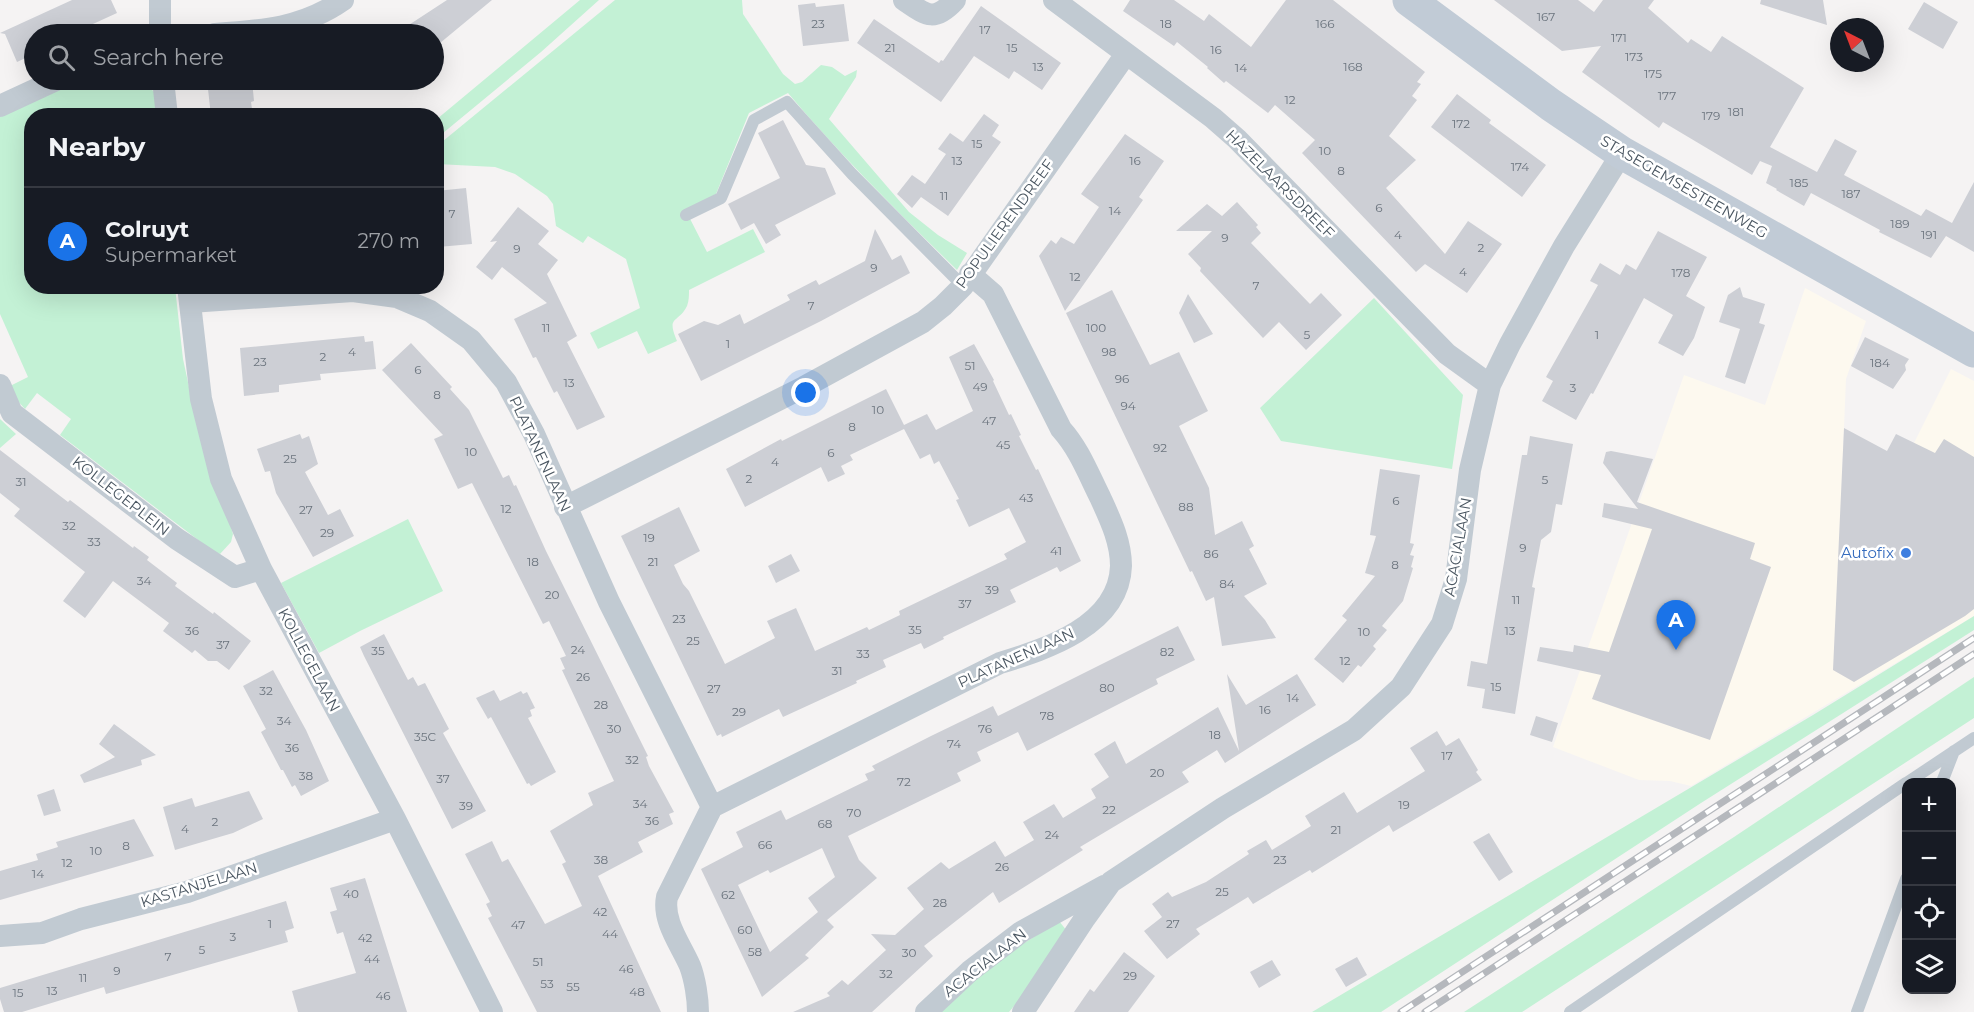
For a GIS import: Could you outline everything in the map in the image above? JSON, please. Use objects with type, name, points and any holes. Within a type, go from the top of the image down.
[{"type":"street","points":[[160,0],[160,24]]},
{"type":"street","points":[[294,24],[343,0]]},
{"type":"street","points":[[904,0],[922,13],[934,14],[945,11],[955,0]]},
{"type":"street","name":"HAZELAARSDREEF","points":[[1054,0],[1213,118],[1237,139],[1447,354],[1490,385]]},
{"type":"street","name":"STASEGEMSESTEENWEG","points":[[1409,0],[1551,105],[1622,153],[1974,351]]},
{"type":"street","name":"POPULIERENDREEF","points":[[565,507],[804,387],[923,322],[943,306],[966,280],[1126,54]]},
{"type":"street","points":[[0,106],[34,90]]},
{"type":"street","points":[[164,90],[166,108]]},
{"type":"street","name":"ACACIALAAN","points":[[926,1012],[970,971],[1021,932],[1111,882],[1223,808],[1354,730],[1401,687],[1442,624],[1456,579],[1470,470],[1490,385],[1564,246],[1622,153]]},
{"type":"street","name":"PLATANENLAAN","points":[[376,294],[397,297],[430,311],[471,340],[506,382],[534,434],[609,602],[712,807],[1000,663],[1065,639],[1088,625],[1106,607],[1117,587],[1121,567],[1113,524],[1074,444],[1061,429],[993,294],[966,280]]},
{"type":"street","name":"KOLLEGELAAN","points":[[189,294],[201,399],[221,479],[261,569],[394,819],[492,1012]]},
{"type":"street","name":"KOLLEGEPLEIN","points":[[0,385],[12,412],[177,539],[235,577],[261,569]]},
{"type":"street","points":[[698,1012],[692,969],[667,918],[665,906],[667,897],[712,807]]},
{"type":"street","name":"KASTANJELAAN","points":[[0,936],[42,933],[81,920],[187,892],[394,819]]},
{"type":"street","name":"ACACIALAAN","points":[[1023,1012],[1111,882]]},
{"type":"lane","points":[[686,214],[721,198],[754,120],[787,102],[852,174],[966,280]]},
{"type":"lane","points":[[1914,778],[1974,738]]},
{"type":"lane","points":[[1944,778],[1954,751]]},
{"type":"lane","points":[[1570,1012],[1902,786]]},
{"type":"lane","points":[[1857,1012],[1903,886]]},
{"type":"shaded area","points":[[1805,288],[1866,321],[1846,379],[1842,477],[1897,477],[1951,369],[1974,381],[1974,616],[1691,786],[1670,781],[1639,780],[1553,747],[1684,375],[1765,405]]},
{"type":"green space","points":[[580,0],[599,0],[541,52],[444,132],[444,113]]},
{"type":"green space","points":[[615,0],[742,0],[743,14],[783,74],[795,84],[802,82],[821,65],[832,67],[845,76],[857,70],[856,77],[829,119],[909,212],[938,235],[967,253],[957,270],[849,161],[788,93],[749,113],[716,194],[686,211],[707,252],[753,229],[765,252],[689,290],[687,306],[673,323],[677,341],[648,354],[637,331],[598,349],[590,333],[640,308],[626,259],[588,236],[583,243],[556,226],[553,204],[547,196],[515,174],[495,167],[444,164],[444,140]]},
{"type":"green space","points":[[57,90],[152,90],[154,92],[157,108],[24,108],[24,294],[176,294],[183,359],[194,410],[233,534],[231,542],[220,554],[214,552],[60,435],[71,419],[37,393],[25,409],[16,399],[10,386],[28,377],[0,314],[0,117]]},
{"type":"green space","points":[[1374,298],[1463,395],[1452,469],[1281,441],[1260,408]]},
{"type":"green space","points":[[0,419],[16,434],[0,448]]},
{"type":"green space","points":[[408,519],[443,591],[319,653],[281,583]]},
{"type":"green space","points":[[1974,616],[1974,630],[1701,803],[1381,1012],[1312,1012],[1813,715]]},
{"type":"green space","points":[[1974,677],[1974,718],[1522,1012],[1464,1012],[1734,837]]},
{"type":"green space","points":[[1059,921],[1067,931],[1025,993],[1009,1012],[937,1012],[977,973]]},
{"type":"building","points":[[72,0],[111,0],[117,13],[93,24],[24,24],[24,59],[17,62],[5,34],[0,33]]},
{"type":"building","points":[[447,0],[492,0],[444,40],[444,24],[410,24]]},
{"type":"building","points":[[1130,0],[1174,0],[1204,21],[1209,14],[1251,47],[1286,0],[1333,0],[1425,72],[1417,82],[1421,84],[1412,96],[1417,100],[1389,136],[1416,160],[1386,188],[1445,254],[1468,221],[1502,244],[1467,293],[1425,264],[1416,272],[1302,153],[1315,140],[1275,105],[1268,113],[1226,81],[1224,83],[1177,42],[1174,46],[1123,11]]},
{"type":"building","points":[[1494,0],[1578,0],[1594,12],[1603,0],[1654,0],[1648,8],[1688,43],[1691,39],[1711,52],[1722,36],[1804,88],[1770,147],[1817,172],[1835,139],[1857,151],[1844,175],[1921,216],[1926,209],[1952,223],[1974,182],[1974,252],[1946,236],[1931,258],[1879,232],[1880,230],[1811,193],[1804,206],[1766,183],[1772,166],[1760,161],[1752,175],[1663,122],[1659,128],[1582,72],[1601,46],[1562,51]]},
{"type":"building","points":[[1761,0],[1823,0],[1827,25],[1760,4]]},
{"type":"building","points":[[1924,2],[1958,22],[1943,49],[1908,29]]},
{"type":"building","points":[[815,3],[816,7],[844,4],[849,41],[803,46],[798,5]]},
{"type":"building","points":[[981,6],[1061,63],[1042,90],[1014,71],[1009,79],[974,56],[941,102],[857,43],[874,19],[939,63],[943,61]]},
{"type":"building","points":[[208,90],[253,90],[252,108],[210,108]]},
{"type":"building","points":[[1457,94],[1491,120],[1489,123],[1546,165],[1522,197],[1431,127]]},
{"type":"building","points":[[984,114],[999,125],[992,136],[1001,142],[948,216],[921,197],[912,208],[897,194],[912,175],[925,184],[946,154],[938,149],[950,133],[963,142]]},
{"type":"building","points":[[783,120],[806,165],[825,168],[836,194],[775,225],[781,235],[766,244],[754,223],[741,230],[728,204],[780,178],[758,133]]},
{"type":"building","points":[[1125,134],[1164,161],[1139,197],[1143,200],[1065,311],[1039,256],[1051,240],[1056,244],[1061,237],[1074,244],[1099,207],[1081,194]]},
{"type":"building","points":[[466,188],[472,244],[444,246],[444,190]]},
{"type":"building","points":[[1237,202],[1258,225],[1256,227],[1261,233],[1251,243],[1310,304],[1321,293],[1342,315],[1306,350],[1279,322],[1263,338],[1200,271],[1201,268],[1188,254],[1212,231],[1176,231],[1207,204],[1222,216]]},
{"type":"building","points":[[518,207],[549,231],[538,244],[558,260],[547,274],[577,336],[567,342],[605,417],[577,430],[557,391],[554,393],[536,357],[533,358],[514,319],[547,303],[502,267],[492,280],[476,267],[497,241],[490,242]]},
{"type":"building","points":[[875,229],[892,260],[901,255],[910,273],[701,381],[678,334],[704,321],[718,325],[740,314],[744,324],[790,300],[787,295],[816,280],[819,285],[865,261]]},
{"type":"building","points":[[1658,231],[1707,257],[1686,296],[1705,307],[1694,338],[1683,356],[1658,343],[1673,315],[1644,298],[1593,394],[1591,393],[1576,420],[1542,401],[1553,381],[1546,377],[1598,285],[1590,281],[1600,263],[1620,275],[1626,264],[1636,270]]},
{"type":"building","points":[[1740,287],[1743,297],[1765,304],[1759,323],[1765,325],[1745,384],[1725,377],[1740,329],[1719,322],[1728,295]]},
{"type":"building","points":[[1112,290],[1150,365],[1179,352],[1208,411],[1179,426],[1209,488],[1215,535],[1242,521],[1254,546],[1249,549],[1267,584],[1244,596],[1265,620],[1276,638],[1222,646],[1214,597],[1206,601],[1192,571],[1190,572],[1066,313]]},
{"type":"building","points":[[1188,294],[1213,334],[1194,343],[1179,313]]},
{"type":"building","points":[[364,336],[365,342],[373,341],[376,369],[320,374],[321,380],[279,385],[279,392],[244,396],[240,348]]},
{"type":"building","points":[[1865,337],[1909,359],[1905,365],[1906,370],[1893,389],[1851,366]]},
{"type":"building","points":[[411,343],[452,387],[450,389],[469,410],[503,478],[509,475],[514,486],[516,485],[546,551],[648,756],[646,757],[649,766],[674,812],[669,814],[673,824],[638,842],[643,852],[598,876],[661,1012],[537,1012],[488,918],[492,916],[486,904],[490,902],[465,854],[492,841],[502,862],[508,859],[545,924],[582,906],[562,864],[566,862],[550,831],[593,805],[588,793],[614,781],[562,670],[565,669],[560,658],[566,656],[549,621],[543,624],[472,483],[458,489],[434,439],[443,435],[382,370]]},
{"type":"building","points":[[974,344],[994,380],[1009,415],[1011,414],[1021,435],[1019,436],[1036,470],[1038,469],[1081,561],[1060,572],[1057,567],[1010,590],[1016,602],[943,637],[944,639],[924,649],[921,643],[883,660],[886,667],[856,681],[857,683],[783,717],[779,709],[722,737],[721,734],[717,736],[621,536],[679,507],[700,551],[674,565],[725,664],[775,638],[767,621],[796,608],[815,651],[867,627],[869,630],[900,615],[899,611],[1007,559],[1004,554],[1026,542],[1009,508],[969,527],[956,500],[959,499],[939,461],[934,464],[930,454],[920,459],[904,429],[850,455],[853,460],[841,466],[845,474],[828,482],[821,467],[745,507],[726,469],[781,439],[782,441],[886,389],[904,425],[927,414],[936,430],[973,411],[949,357]]},
{"type":"building","name":"Autofix","points":[[1844,428],[1887,451],[1896,434],[1935,453],[1944,439],[1974,457],[1974,609],[1854,682],[1833,670]]},
{"type":"building","points":[[300,434],[302,439],[309,436],[318,464],[305,472],[328,515],[340,509],[354,536],[313,557],[276,493],[270,471],[265,472],[257,449]]},
{"type":"building","points":[[1530,436],[1573,444],[1562,505],[1556,504],[1551,532],[1541,540],[1532,587],[1535,588],[1515,714],[1482,708],[1485,689],[1467,686],[1471,661],[1487,664],[1522,455],[1527,455]]},
{"type":"building","points":[[0,450],[68,502],[70,500],[133,548],[134,546],[149,557],[147,560],[177,583],[175,586],[213,614],[214,612],[251,641],[229,670],[217,661],[208,661],[195,650],[192,653],[163,631],[169,623],[113,581],[85,618],[63,601],[85,572],[14,516],[20,509],[0,493]]},
{"type":"building","points":[[1606,452],[1653,459],[1637,502],[1755,543],[1750,559],[1771,567],[1710,740],[1592,699],[1601,675],[1537,661],[1540,647],[1573,652],[1574,645],[1609,652],[1652,529],[1602,517],[1604,503],[1638,509],[1603,463]]},
{"type":"building","points":[[1380,469],[1420,475],[1410,543],[1414,544],[1410,555],[1414,556],[1411,567],[1413,568],[1403,601],[1382,626],[1387,630],[1373,646],[1376,649],[1343,683],[1314,659],[1347,620],[1342,616],[1375,576],[1365,573],[1376,536],[1370,535]]},
{"type":"building","points":[[791,554],[800,571],[776,583],[768,566]]},
{"type":"building","points":[[1178,626],[1195,660],[1156,679],[1158,684],[1027,751],[1018,732],[977,752],[981,761],[957,773],[961,781],[848,836],[859,860],[877,878],[827,920],[834,927],[805,955],[809,958],[762,997],[701,869],[743,847],[736,832],[781,810],[786,820],[868,780],[865,774],[875,770],[872,766],[993,706],[998,716]],"holes":[[[822,848],[835,877],[808,898],[818,912],[770,952],[738,885],[768,870],[770,873]]]},
{"type":"building","points":[[384,634],[408,680],[413,677],[418,686],[425,683],[449,729],[443,733],[486,811],[452,829],[360,647]]},
{"type":"building","points":[[273,670],[306,730],[329,781],[301,796],[295,785],[292,787],[281,770],[261,732],[266,729],[243,686]]},
{"type":"building","points":[[1227,674],[1246,705],[1297,674],[1316,705],[1225,763],[1217,750],[1182,772],[1189,782],[1080,847],[1083,850],[999,903],[993,892],[924,946],[933,956],[872,1012],[793,1012],[830,996],[827,993],[842,980],[848,985],[886,950],[871,934],[895,935],[924,909],[907,888],[941,862],[949,869],[995,841],[1005,857],[1034,840],[1023,822],[1054,804],[1063,818],[1096,798],[1091,789],[1109,777],[1094,754],[1115,741],[1126,764],[1218,707],[1239,751]]},
{"type":"building","points":[[494,690],[500,701],[521,691],[523,694],[527,692],[535,708],[530,710],[532,716],[528,718],[556,772],[531,786],[527,784],[491,717],[488,719],[476,698]]},
{"type":"building","points":[[1536,716],[1558,723],[1552,742],[1530,735]]},
{"type":"building","points":[[114,724],[156,755],[141,760],[142,765],[84,783],[80,775],[115,757],[99,744]]},
{"type":"building","points":[[1437,731],[1446,746],[1459,738],[1482,780],[1393,832],[1389,825],[1312,873],[1310,870],[1253,904],[1248,897],[1196,929],[1200,934],[1167,959],[1144,931],[1162,917],[1152,904],[1168,892],[1172,897],[1206,882],[1249,854],[1247,851],[1266,840],[1272,850],[1311,826],[1305,816],[1344,792],[1357,813],[1425,771],[1410,748]]},
{"type":"building","points":[[54,789],[61,811],[44,816],[37,795]]},
{"type":"building","points":[[249,791],[263,819],[233,833],[175,850],[163,807],[192,798],[195,807]]},
{"type":"building","points":[[134,819],[154,856],[0,900],[0,871],[38,860],[36,854],[58,847],[56,842]]},
{"type":"building","points":[[1489,833],[1513,872],[1499,881],[1473,842]]},
{"type":"building","points":[[365,878],[407,1012],[298,1012],[292,991],[356,973],[343,932],[337,934],[330,912],[337,910],[330,888]]},
{"type":"building","points":[[286,901],[294,928],[285,931],[288,942],[106,994],[104,987],[22,1012],[4,1012],[0,999],[0,988]]},
{"type":"building","points":[[1124,952],[1155,976],[1128,1012],[1074,1012],[1090,989],[1094,992]]},
{"type":"building","points":[[1357,957],[1367,975],[1346,987],[1335,969]]},
{"type":"building","points":[[1272,960],[1281,975],[1259,988],[1250,972]]},
{"type":"railway","points":[[1401,1012],[1974,638]]},
{"type":"railway","points":[[1425,1012],[1974,654]]},
{"type":"place","name":"Autofix","points":[[1906,553]]},
{"type":"place","name":"Colruyt","points":[[1676,650]]}]
